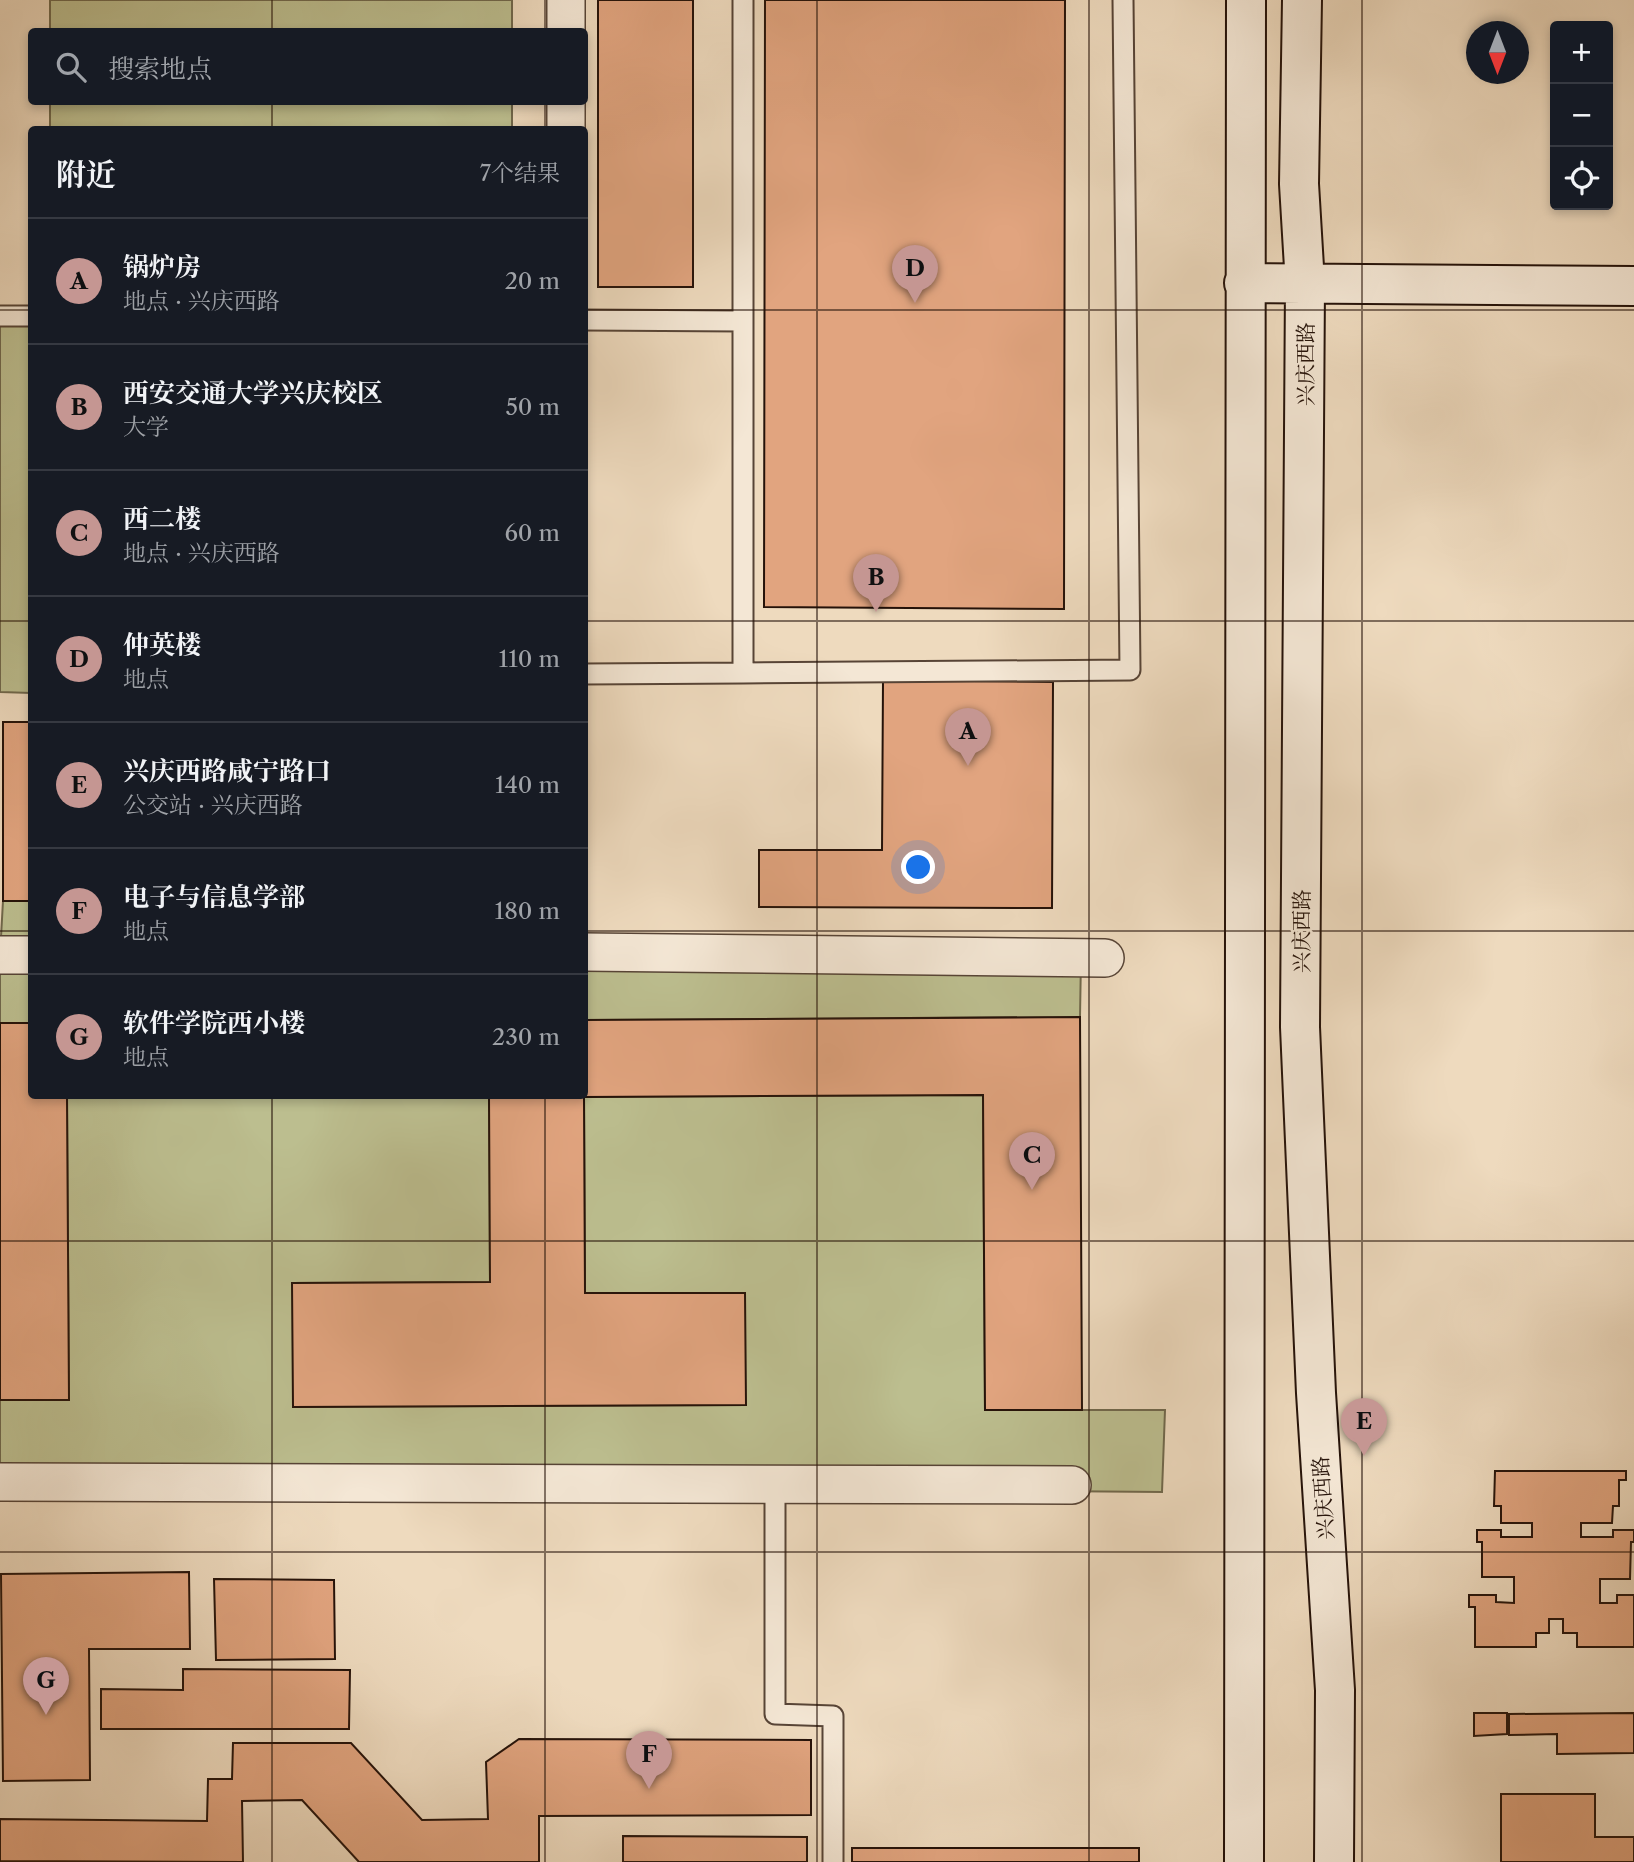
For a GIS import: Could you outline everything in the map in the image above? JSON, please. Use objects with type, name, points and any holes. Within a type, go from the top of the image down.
[{"type":"main road","points":[[1244,1862],[1246,0]]},
{"type":"main road","name":"兴庆西路","points":[[1302,0],[1299,184],[1305,284],[1300,1027],[1316,1393],[1335,1690],[1334,1862]]},
{"type":"main road","points":[[1244,283],[1634,286]]},
{"type":"street","points":[[566,0],[566,28]]},
{"type":"street","points":[[566,105],[566,126]]},
{"type":"street","points":[[588,953],[1105,958]]},
{"type":"street","points":[[0,954],[28,954]]},
{"type":"street","points":[[0,1482],[270,1485],[1072,1485]]},
{"type":"lane","points":[[743,0],[743,673]]},
{"type":"lane","points":[[588,674],[1130,670],[1123,0]]},
{"type":"lane","points":[[0,316],[28,316]]},
{"type":"lane","points":[[588,320],[741,321]]},
{"type":"lane","points":[[775,1483],[775,1714],[833,1716],[833,1862]]},
{"type":"green space","points":[[50,0],[512,0],[512,28],[50,28]]},
{"type":"green space","points":[[50,105],[512,105],[512,126],[50,126]]},
{"type":"green space","points":[[0,325],[28,325],[28,693],[0,692]]},
{"type":"green space","points":[[3,901],[28,901],[28,1023],[0,1023]]},
{"type":"green space","points":[[588,956],[1081,957],[1080,1017],[588,1020]]},
{"type":"green space","points":[[983,1095],[985,1410],[1165,1410],[1162,1492],[0,1482],[0,1400],[69,1399],[67,1099],[489,1099],[490,1282],[293,1283],[293,1407],[745,1405],[745,1293],[585,1293],[584,1099]]},
{"type":"building","points":[[598,0],[693,0],[693,287],[598,287]]},
{"type":"building","points":[[765,0],[1065,0],[1064,609],[764,607]]},
{"type":"building","points":[[883,680],[1053,682],[1052,908],[759,907],[759,850],[882,850]]},
{"type":"building","points":[[3,722],[28,722],[28,901],[3,901]]},
{"type":"building","points":[[1080,1017],[1082,1410],[985,1410],[983,1095],[588,1097],[588,1020]]},
{"type":"building","points":[[0,1023],[28,1023],[28,1099],[67,1099],[69,1400],[0,1400]]},
{"type":"building","points":[[489,1099],[584,1099],[585,1293],[745,1293],[746,1405],[293,1407],[292,1283],[490,1282]]},
{"type":"building","points":[[1495,1471],[1626,1471],[1626,1480],[1619,1480],[1619,1506],[1613,1506],[1612,1523],[1581,1523],[1581,1537],[1613,1537],[1613,1530],[1634,1530],[1630,1579],[1600,1579],[1600,1603],[1617,1603],[1617,1595],[1634,1595],[1634,1647],[1577,1647],[1577,1633],[1563,1633],[1563,1619],[1549,1619],[1549,1633],[1536,1633],[1536,1647],[1475,1647],[1475,1607],[1469,1607],[1469,1595],[1496,1595],[1496,1602],[1514,1603],[1514,1577],[1482,1577],[1482,1542],[1477,1542],[1477,1530],[1501,1530],[1501,1537],[1532,1537],[1532,1523],[1501,1523],[1501,1506],[1494,1506]]},
{"type":"building","points":[[189,1572],[190,1649],[89,1649],[90,1780],[3,1781],[1,1574]]},
{"type":"building","points":[[214,1579],[334,1580],[335,1659],[216,1660]]},
{"type":"building","points":[[183,1669],[350,1670],[349,1729],[101,1729],[101,1689],[183,1690]]},
{"type":"building","points":[[1474,1713],[1507,1713],[1507,1734],[1474,1736]]},
{"type":"building","points":[[1634,1713],[1634,1753],[1557,1754],[1557,1734],[1509,1735],[1509,1714]]},
{"type":"building","points":[[519,1739],[811,1740],[811,1815],[539,1816],[539,1862],[359,1862],[302,1800],[242,1801],[243,1862],[0,1861],[0,1819],[207,1821],[208,1779],[232,1779],[233,1743],[351,1743],[422,1820],[488,1819],[486,1762]]},
{"type":"building","points":[[1501,1794],[1595,1794],[1595,1837],[1634,1837],[1634,1862],[1501,1862]]},
{"type":"building","points":[[623,1836],[807,1837],[807,1862],[623,1862]]},
{"type":"building","points":[[852,1848],[1139,1848],[1139,1862],[852,1862]]},
{"type":"place","name":"仲英楼","points":[[915,303]]},
{"type":"place","name":"西安交通大学兴庆校区","points":[[876,612]]},
{"type":"place","name":"锅炉房","points":[[968,766]]},
{"type":"place","name":"西二楼","points":[[1032,1190]]},
{"type":"place","name":"兴庆西路咸宁路口","points":[[1364,1456]]},
{"type":"place","name":"软件学院西小楼","points":[[46,1715]]},
{"type":"place","name":"电子与信息学部","points":[[649,1789]]}]
